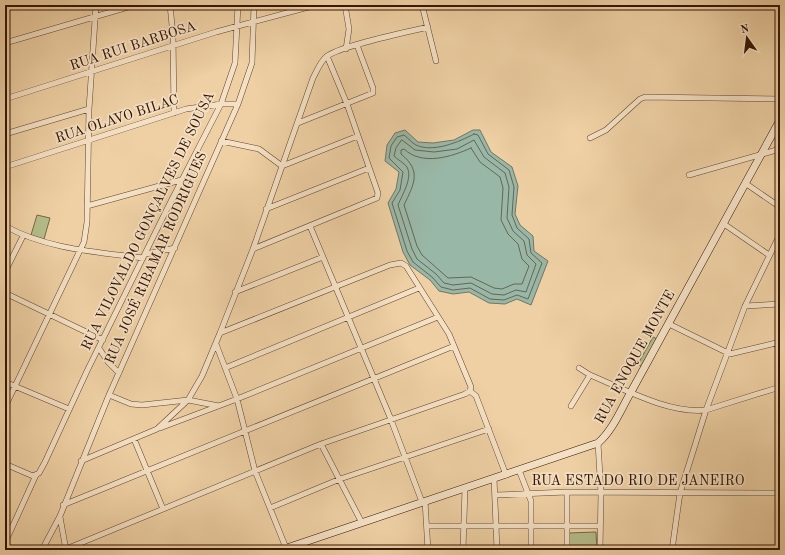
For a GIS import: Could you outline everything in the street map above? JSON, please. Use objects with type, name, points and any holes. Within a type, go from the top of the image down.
[{"type":"main road","name":"RUA ENOQUE MONTE","points":[[284,549],[598,443],[611,428],[780,120]]},
{"type":"street","points":[[5,407],[82,250],[86,233],[89,109],[96,5]]},
{"type":"street","points":[[5,43],[135,5]]},
{"type":"street","points":[[170,5],[173,46],[172,80],[174,113]]},
{"type":"street","name":"RUA VILOVALDO GONÇALVES DE SOUSA","points":[[5,543],[36,475],[45,462],[69,409],[181,180],[222,104],[235,63],[238,5]]},
{"type":"street","name":"RUA JOSÉ RIBAMAR RODRIGUES","points":[[60,516],[63,505],[109,395],[175,248],[190,209],[220,141],[238,104],[252,63],[254,5]]},
{"type":"street","name":"RUA RUI BARBOSA","points":[[5,99],[238,26],[316,5]]},
{"type":"street","points":[[345,5],[349,29],[346,49]]},
{"type":"street","points":[[422,5],[436,60]]},
{"type":"street","points":[[157,430],[188,400],[202,376],[220,334],[252,249],[313,78],[322,60],[327,56],[357,45],[428,27]]},
{"type":"street","points":[[298,123],[369,96],[374,92],[357,45]]},
{"type":"street","points":[[252,249],[376,200],[378,193],[347,104],[327,56]]},
{"type":"street","points":[[590,138],[606,130],[640,99],[646,97],[780,99]]},
{"type":"street","name":"RUA OLAVO BILAC","points":[[5,167],[174,113],[201,106],[238,104]]},
{"type":"street","points":[[5,134],[89,109]]},
{"type":"street","points":[[282,166],[358,136]]},
{"type":"street","points":[[220,141],[259,149],[282,166]]},
{"type":"street","points":[[689,175],[780,149]]},
{"type":"street","points":[[266,209],[369,168]]},
{"type":"street","points":[[87,206],[181,180]]},
{"type":"street","points":[[745,183],[780,207]]},
{"type":"street","points":[[724,224],[769,255]]},
{"type":"street","points":[[5,226],[23,236],[82,250],[144,256],[175,248]]},
{"type":"street","points":[[310,226],[374,378],[423,502],[428,526],[428,550]]},
{"type":"street","points":[[672,550],[680,493],[706,410],[745,306],[780,234]]},
{"type":"street","points":[[5,272],[23,236]]},
{"type":"street","points":[[235,292],[323,256]]},
{"type":"street","points":[[220,334],[398,263],[406,266],[438,317],[454,346],[471,385],[470,391]]},
{"type":"street","points":[[224,368],[419,288]]},
{"type":"street","points":[[5,293],[103,340]]},
{"type":"street","points":[[745,306],[780,304]]},
{"type":"street","points":[[81,461],[237,400],[438,317]]},
{"type":"street","points":[[669,324],[727,352],[733,353],[779,343],[780,352]]},
{"type":"street","points":[[216,344],[237,400],[246,430],[255,471],[284,549]]},
{"type":"street","points":[[63,505],[454,346]]},
{"type":"street","points":[[99,348],[108,362],[119,373]]},
{"type":"street","points":[[579,368],[590,375],[631,392],[676,408],[696,411],[706,410],[780,387]]},
{"type":"street","points":[[571,406],[590,375]]},
{"type":"street","points":[[5,382],[69,409]]},
{"type":"street","points":[[60,516],[66,549],[322,444],[470,391]]},
{"type":"street","points":[[470,391],[476,396],[506,474]]},
{"type":"street","points":[[109,395],[131,404],[142,405],[188,400],[220,406]]},
{"type":"street","points":[[270,508],[340,479],[489,429]]},
{"type":"street","points":[[134,439],[162,509]]},
{"type":"street","points":[[598,443],[601,493],[600,550]]},
{"type":"street","points":[[322,444],[362,523]]},
{"type":"street","points":[[5,464],[28,474],[36,475]]},
{"type":"street","points":[[519,470],[532,508],[531,550]]},
{"type":"street","points":[[494,478],[496,495],[497,550]]},
{"type":"street","points":[[463,550],[464,488]]},
{"type":"street","points":[[567,492],[567,550]]},
{"type":"street","name":"RUA ESTADO RIO DE JANEIRO","points":[[496,495],[567,492],[780,493]]},
{"type":"street","points":[[42,550],[60,516]]},
{"type":"street","points":[[428,526],[600,526]]},
{"type":"green space","points":[[37,215],[50,218],[44,239],[31,235]]},
{"type":"green space","points":[[653,337],[657,339],[642,367],[638,364]]},
{"type":"green space","points":[[596,532],[597,550],[569,550],[569,533]]},
{"type":"water","points":[[405,130],[418,142],[433,143],[454,140],[473,130],[480,130],[491,152],[512,167],[518,186],[515,214],[520,225],[533,236],[534,251],[548,261],[531,305],[517,299],[505,304],[489,303],[469,292],[453,294],[439,291],[430,280],[410,265],[403,252],[388,203],[396,189],[399,172],[385,161],[387,145],[395,133]]},
{"type":"waterway","points":[[773,5],[780,14]]}]
